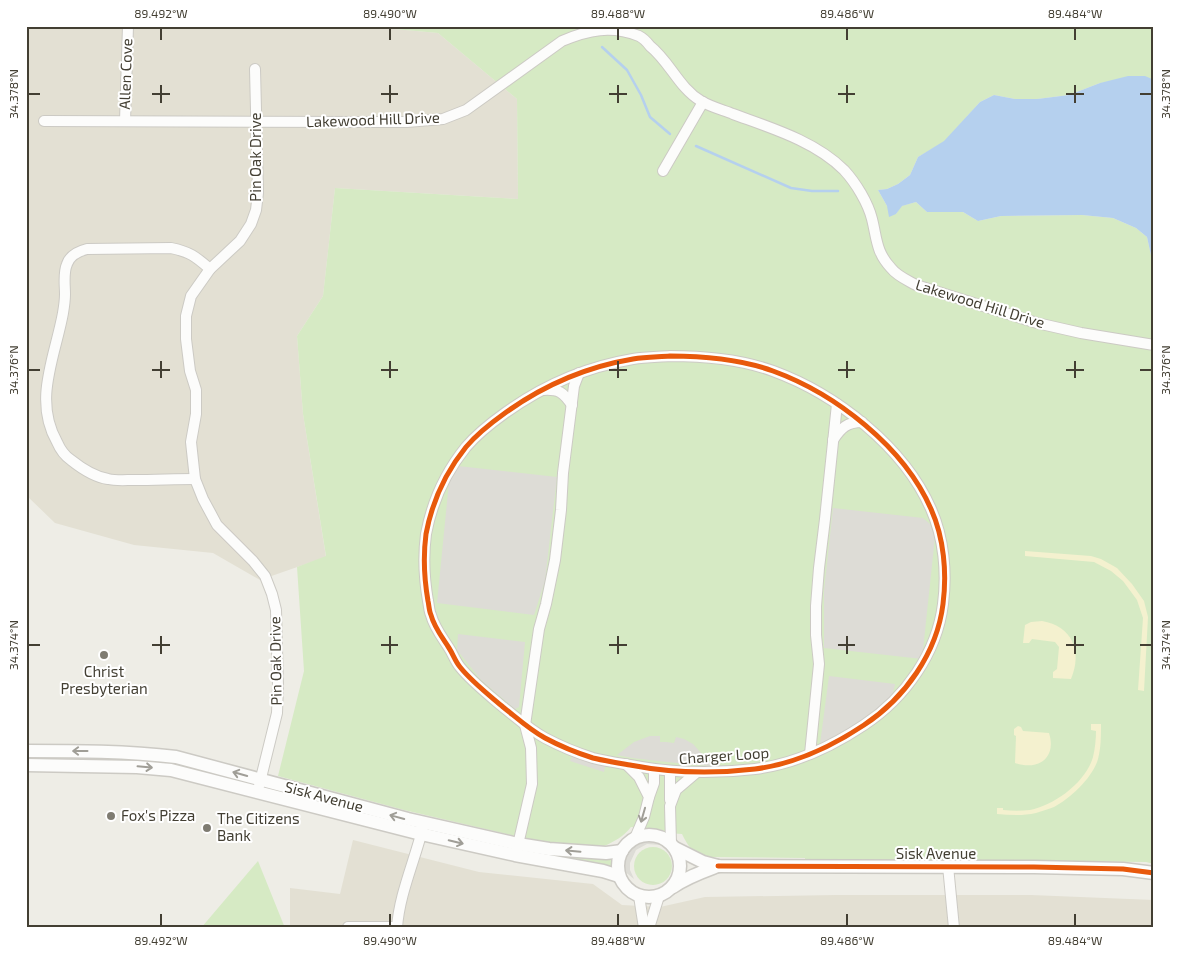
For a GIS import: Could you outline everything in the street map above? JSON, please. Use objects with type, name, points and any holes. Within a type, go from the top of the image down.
[{"type":"street","name":"Allen Cove","points":[[125,121],[128,26]]},
{"type":"street","name":"Lakewood Hill Drive","points":[[44,121],[407,122],[443,119],[466,110],[562,42],[579,34],[601,30],[621,31],[641,37],[657,51],[688,92],[703,102],[797,139],[816,149],[838,166],[862,194],[872,218],[878,248],[892,270],[902,277],[916,285],[1037,323],[1081,333],[1154,345]]},
{"type":"street","name":"Pin Oak Drive","points":[[255,69],[258,193],[256,210],[251,224],[240,241],[210,269],[191,296],[186,316],[186,338],[190,371],[196,390],[196,414],[191,442],[195,479],[217,525],[253,561],[265,576],[276,610],[277,714],[259,786]]},
{"type":"street","points":[[663,171],[703,102]]},
{"type":"street","points":[[195,479],[108,479],[81,468],[69,459],[50,431],[45,404],[47,386],[63,314],[65,274],[71,257],[87,249],[171,248],[183,250],[210,269]]},
{"type":"street","name":"Charger Loop","points":[[704,356],[738,361],[771,370],[829,398],[862,422],[891,450],[915,480],[931,510],[944,562],[945,588],[941,618],[921,666],[904,690],[880,714],[843,739],[810,754],[784,764],[755,769],[696,773],[654,770],[594,758],[542,737],[489,696],[459,666],[431,616],[425,580],[424,549],[429,517],[438,492],[450,469],[467,446],[490,424],[523,400],[541,390],[558,380],[600,366],[636,358],[704,356]]},
{"type":"street","points":[[517,850],[532,784],[531,748],[525,725],[539,629],[555,560],[574,386],[579,373]]},
{"type":"street","points":[[541,390],[554,389],[567,398],[572,405]]},
{"type":"street","points":[[810,754],[818,664],[816,635],[817,590],[837,404]]},
{"type":"street","points":[[832,440],[845,426],[854,422],[862,422]]},
{"type":"street","name":"Sisk Avenue","points":[[26,751],[102,751],[176,757],[259,786]]},
{"type":"street","points":[[626,764],[639,777],[649,797]]},
{"type":"street","name":"Sisk Avenue","points":[[26,765],[137,767],[171,770],[259,786],[423,829],[619,876]]},
{"type":"street","points":[[649,928],[659,896],[649,898],[639,896],[627,888],[619,876],[618,867],[622,851],[635,838],[644,817],[654,783],[654,770]]},
{"type":"street","points":[[670,772],[673,846],[680,857],[681,868],[673,887]]},
{"type":"street","points":[[670,806],[676,790],[696,773]]},
{"type":"street","points":[[348,928],[348,926],[397,927],[400,903],[423,829]]},
{"type":"street","name":"Sisk Avenue","points":[[635,838],[644,835],[654,835],[663,838],[673,846],[703,862],[718,866],[948,866],[1123,869],[1154,873]]},
{"type":"street","name":"Sisk Avenue","points":[[517,850],[550,849],[606,853],[622,851]]},
{"type":"street","name":"Sisk Avenue","points":[[659,896],[688,877],[718,866]]},
{"type":"street","points":[[948,866],[954,928]]},
{"type":"street","points":[[639,896],[644,928]]},
{"type":"shaded area","points":[[26,26],[362,26],[438,33],[517,99],[518,199],[335,188],[323,296],[297,336],[303,414],[326,557],[260,580],[213,553],[134,545],[55,523],[26,495]]},
{"type":"shaded area","points":[[458,466],[557,477],[545,581],[534,615],[437,603],[449,482]]},
{"type":"shaded area","points":[[833,508],[923,518],[930,524],[935,537],[922,659],[824,648],[824,591]]},
{"type":"shaded area","points":[[458,634],[525,642],[519,707],[515,709],[481,680],[457,650]]},
{"type":"shaded area","points":[[829,676],[895,684],[892,698],[886,705],[832,740],[820,744]]},
{"type":"shaded area","points":[[650,736],[660,736],[660,742],[674,743],[676,737],[684,739],[693,744],[713,766],[617,755],[634,742]]},
{"type":"shaded area","points":[[573,754],[606,763],[604,772],[570,761]]},
{"type":"shaded area","points":[[655,837],[668,848],[661,845],[647,844],[636,850],[630,863],[630,870],[634,879],[623,870],[627,851],[639,840]]},
{"type":"shaded area","points":[[353,840],[479,872],[593,884],[622,905],[660,907],[705,897],[836,895],[1031,895],[1154,900],[1154,928],[290,928],[290,888],[340,894]]},
{"type":"green space","points":[[362,26],[1154,26],[1154,83],[1152,79],[1100,83],[1069,95],[1037,99],[1015,99],[994,95],[980,102],[944,142],[918,157],[910,175],[898,184],[887,189],[878,190],[887,206],[896,214],[901,206],[916,202],[927,212],[963,212],[978,221],[1001,216],[1082,215],[1113,218],[1136,228],[1147,237],[1154,269],[1154,864],[1146,862],[704,857],[690,848],[682,834],[631,827],[619,838],[604,846],[548,842],[404,810],[278,776],[304,671],[297,567],[326,556],[303,414],[297,336],[323,296],[335,188],[518,199],[517,99],[438,33]]},
{"type":"green space","points":[[653,847],[666,853],[672,866],[666,879],[653,885],[640,879],[634,866],[640,853]]},
{"type":"green space","points":[[531,850],[595,859],[618,855],[616,870],[609,866],[530,854]]},
{"type":"green space","points":[[258,861],[285,928],[201,928]]},
{"type":"sand","points":[[1025,551],[1091,556],[1101,559],[1117,568],[1132,584],[1144,601],[1148,617],[1144,691],[1138,690],[1143,618],[1137,600],[1123,581],[1111,571],[1094,562],[1025,556]]},
{"type":"sand","points":[[1042,621],[1061,628],[1072,641],[1076,659],[1071,679],[1053,678],[1053,672],[1057,669],[1059,647],[1055,642],[1032,639],[1029,643],[1023,643],[1025,625],[1031,622]]},
{"type":"sand","points":[[1091,724],[1101,724],[1098,759],[1091,773],[1074,793],[1054,807],[1036,813],[1021,815],[997,814],[997,808],[1020,811],[1040,807],[1059,798],[1077,783],[1084,775],[1093,757],[1096,731],[1091,730]]},
{"type":"sand","points":[[1018,726],[1023,731],[1049,733],[1051,742],[1048,756],[1038,764],[1023,765],[1015,763],[1016,736],[1014,735],[1014,729]]},
{"type":"water","points":[[1128,76],[1145,76],[1152,79],[1154,83],[1154,269],[1147,237],[1136,228],[1113,218],[1082,215],[1001,216],[978,221],[963,212],[927,212],[916,202],[902,206],[896,214],[889,217],[887,206],[878,190],[887,189],[898,184],[910,175],[918,157],[944,141],[980,102],[994,95],[1015,99],[1037,99],[1069,95],[1100,83]]},
{"type":"waterway","points":[[602,47],[627,70],[641,95],[650,117],[670,134]]},
{"type":"waterway","points":[[696,146],[791,188],[812,191],[838,191]]},
{"type":"cycle path","points":[[670,356],[722,359],[761,367],[797,381],[844,408],[866,425],[904,465],[919,486],[931,509],[942,544],[945,580],[940,622],[934,640],[917,673],[893,702],[864,725],[826,747],[798,759],[770,767],[739,771],[676,771],[645,768],[602,760],[569,749],[529,728],[470,678],[460,667],[436,628],[430,612],[424,559],[426,534],[440,488],[458,457],[470,442],[505,413],[535,394],[566,378],[615,362],[670,356]]},
{"type":"cycle path","points":[[718,866],[1034,867],[1123,869],[1154,873]]},
{"type":"place","name":"Christ Presbyterian","points":[[104,655]]},
{"type":"place","name":"Fox's Pizza","points":[[111,816]]},
{"type":"place","name":"The Citizens Bank","points":[[207,828]]}]
